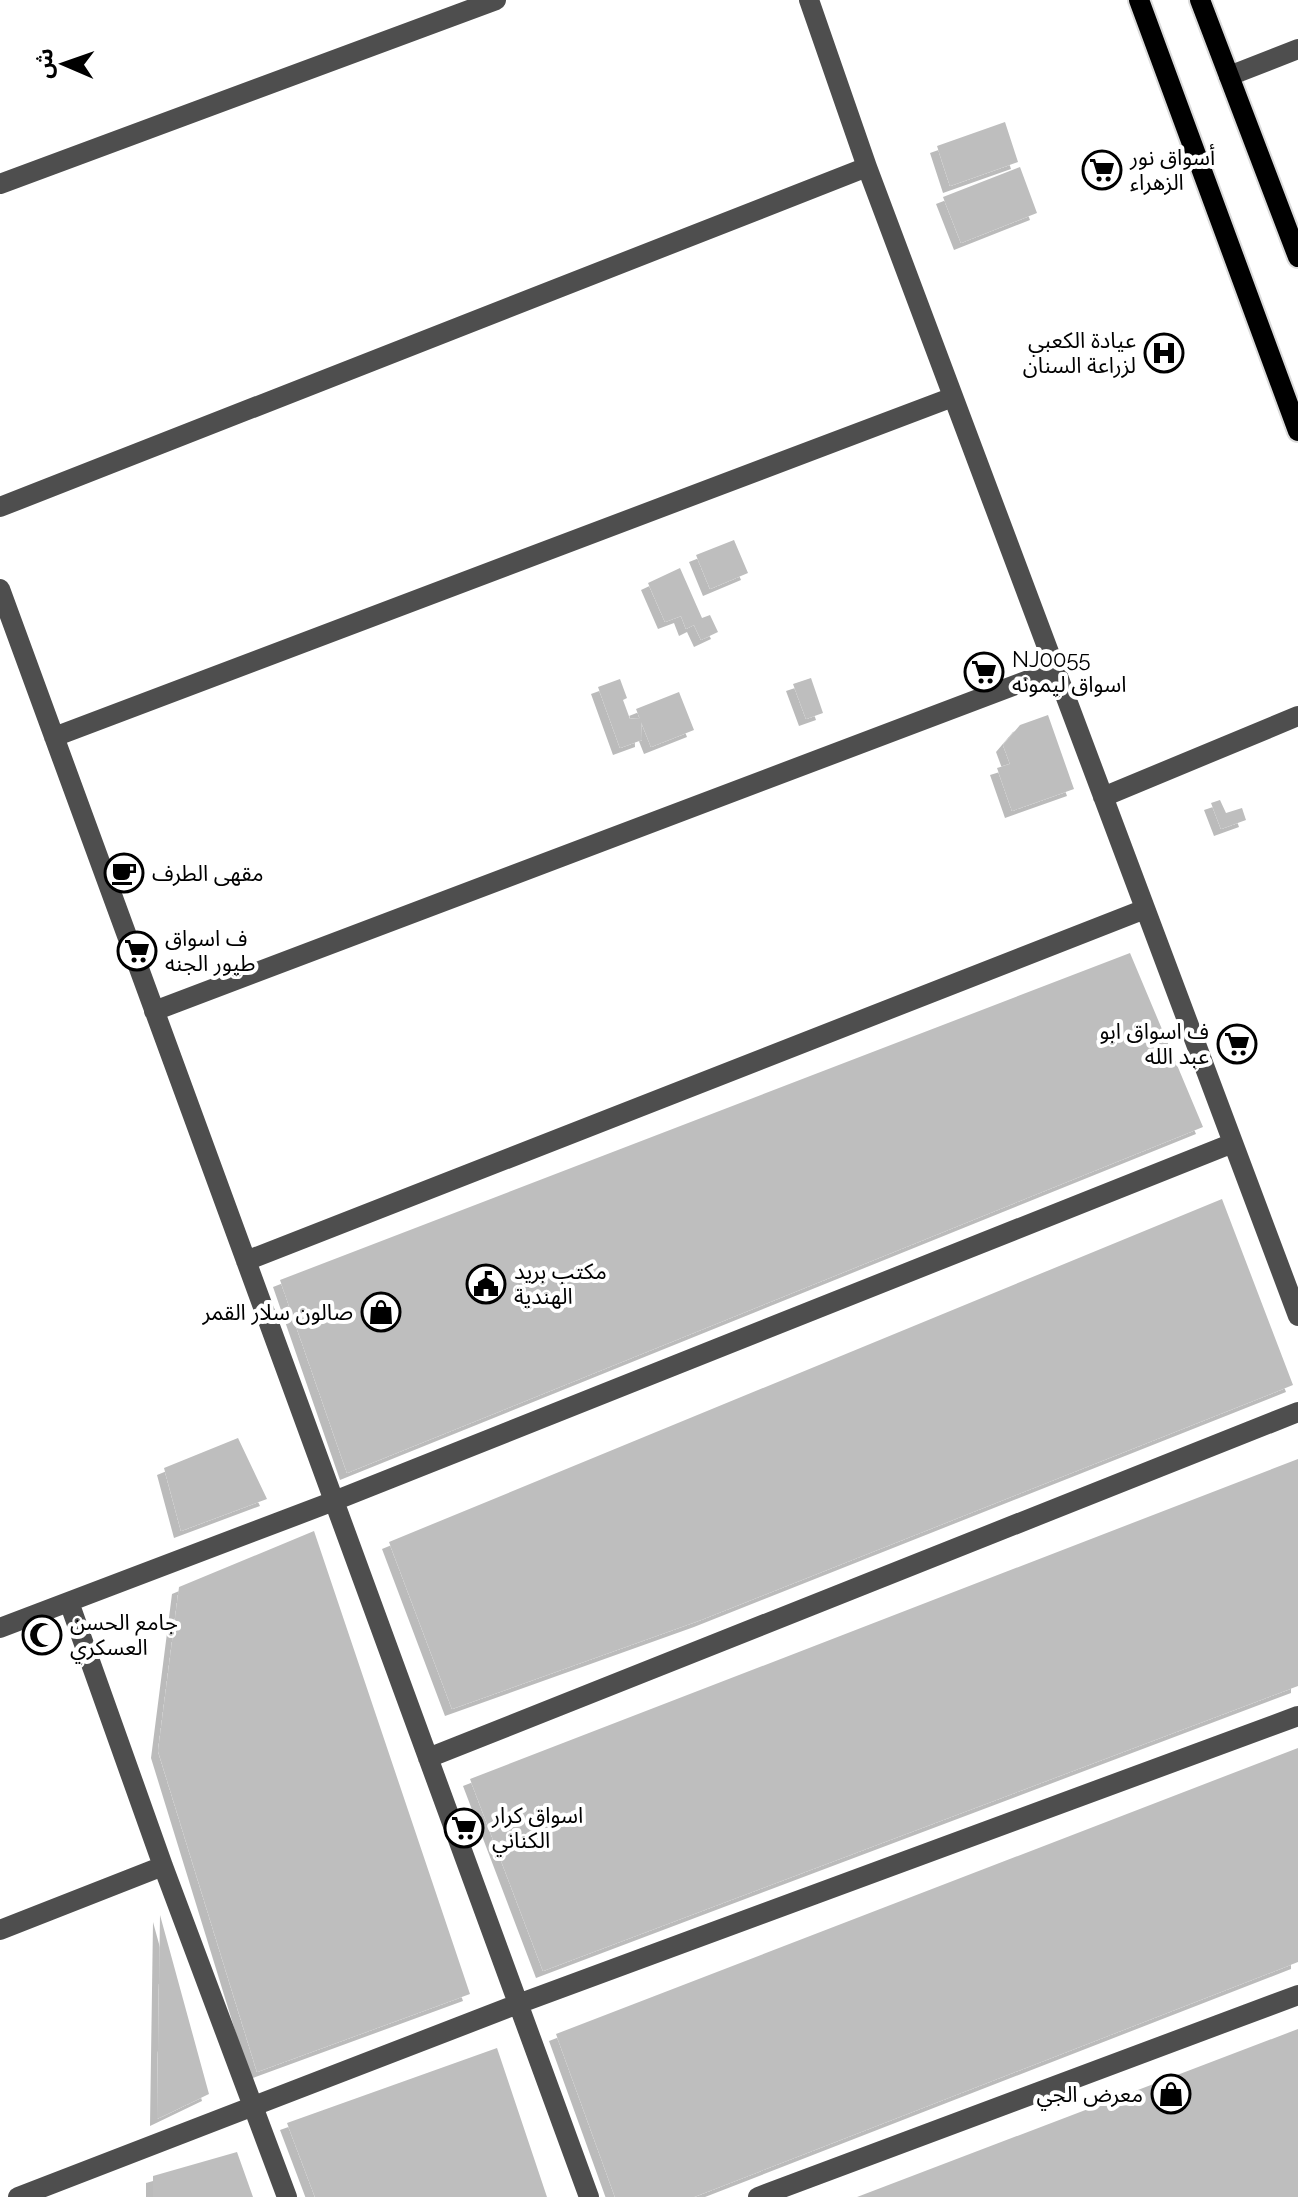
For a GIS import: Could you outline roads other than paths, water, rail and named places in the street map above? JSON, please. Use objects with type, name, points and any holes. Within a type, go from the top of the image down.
[{"type":"main road","points":[[1139,0],[1298,431]]},
{"type":"main road","points":[[1200,0],[1298,257]]},
{"type":"street","points":[[0,184],[496,0]]},
{"type":"street","points":[[809,0],[867,167],[1298,1316]]},
{"type":"street","points":[[1229,76],[1298,49]]},
{"type":"street","points":[[0,507],[867,167]]},
{"type":"street","points":[[54,737],[953,397]]},
{"type":"street","points":[[0,589],[589,2197]]},
{"type":"street","points":[[154,1011],[1055,670]]},
{"type":"street","points":[[1103,797],[1298,716]]},
{"type":"street","points":[[246,1261],[1145,909]]},
{"type":"street","points":[[0,1628],[334,1501],[1233,1143]]},
{"type":"street","points":[[428,1758],[1298,1412]]},
{"type":"street","points":[[69,1602],[163,1866],[287,2197]]},
{"type":"street","points":[[18,2197],[518,2004],[1298,1716]]},
{"type":"street","points":[[0,1930],[163,1866]]},
{"type":"street","points":[[758,2197],[1298,1995]]},
{"type":"place","name":"أسواق نور الزهراء","points":[[1102,170]]},
{"type":"place","name":"عيادة الكعبي لزراعة السنان","points":[[1164,353]]},
{"type":"place","name":"NJ0055 اسواق ليمونه","points":[[984,672]]},
{"type":"place","name":"مقهى الطرف","points":[[124,873]]},
{"type":"place","name":"ف اسواق طيور الجنه","points":[[137,951]]},
{"type":"place","name":"ف اسواق ابو عبد الله","points":[[1237,1044]]},
{"type":"place","name":"مكتب بريد الهندية","points":[[486,1284]]},
{"type":"place","name":"صالون سلار القمر","points":[[381,1312]]},
{"type":"place","name":"جامع الحسن العسكري","points":[[42,1635]]},
{"type":"place","name":"اسواق كرار الكناني","points":[[464,1828]]},
{"type":"place","name":"معرض الجي","points":[[1171,2094]]}]
